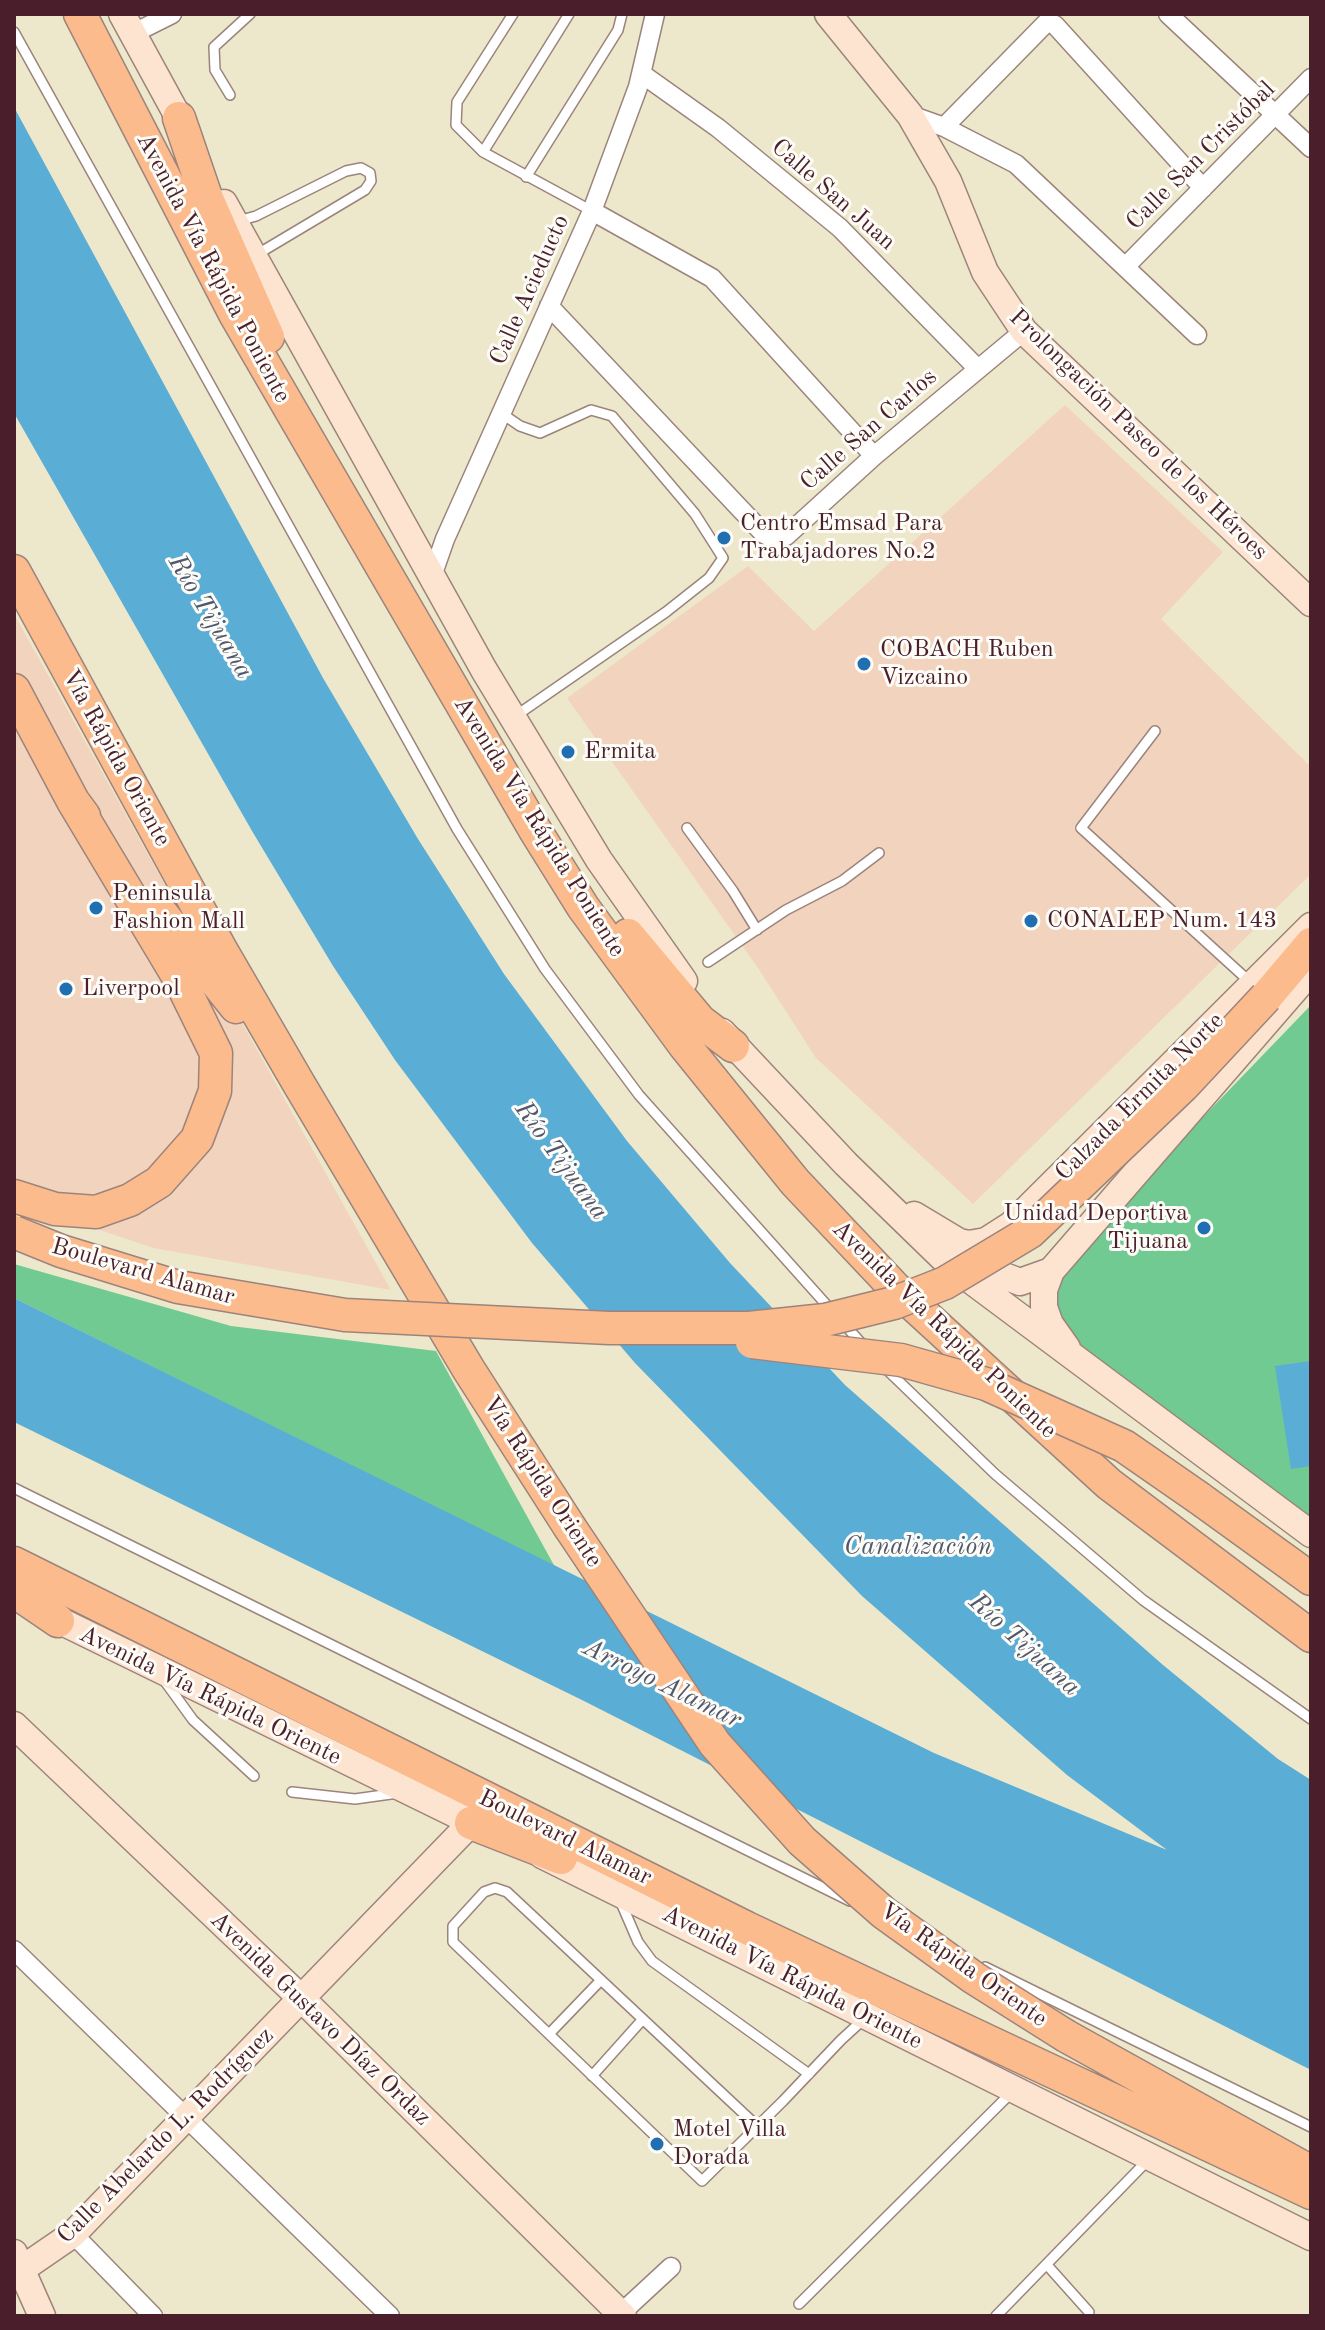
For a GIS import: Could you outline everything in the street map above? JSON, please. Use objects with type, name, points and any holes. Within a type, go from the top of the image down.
[{"type":"highway","name":"Avenida Vía Rápida Poniente","points":[[80,14],[213,273],[535,830],[583,907],[685,1046],[843,1236],[973,1361],[1109,1484],[1311,1636]]},
{"type":"highway","points":[[179,118],[205,194],[312,448]]},
{"type":"highway","name":"Vía Rápida Oriente","points":[[14,571],[299,1084],[469,1370],[715,1744],[802,1841],[884,1913],[974,1978],[1066,2036],[1311,2171]]},
{"type":"highway","points":[[14,690],[73,801],[186,990],[216,1053],[215,1091],[197,1139],[159,1182],[130,1200],[96,1212],[55,1209],[14,1196]]},
{"type":"highway","points":[[73,801],[299,1084]]},
{"type":"highway","points":[[535,830],[570,862],[700,1021],[733,1046]]},
{"type":"highway","points":[[609,1328],[749,1328],[808,1323],[894,1303],[945,1283],[1007,1247],[1051,1214],[1183,1086],[1259,990],[1311,944]]},
{"type":"highway","name":"Boulevard Alamar","points":[[14,1232],[128,1273],[255,1303],[345,1315],[609,1328]]},
{"type":"highway","points":[[609,1328],[852,1352],[943,1371],[986,1384],[1112,1440],[1311,1579]]},
{"type":"highway","name":"Boulevard Alamar","points":[[14,1563],[747,1928],[1122,2102]]},
{"type":"highway","points":[[14,1594],[58,1621]]},
{"type":"highway","points":[[471,1823],[747,1928]]},
{"type":"highway","points":[[1122,2102],[1311,2193]]},
{"type":"highway","points":[[1122,2102],[1311,2216]]},
{"type":"main road","name":"Prolongación Paseo de los Héroes","points":[[828,14],[910,115],[948,181],[985,272],[1024,331],[1311,603]]},
{"type":"main road","name":"Avenida Vía Rápida Poniente","points":[[127,24],[431,579],[512,718],[599,860],[733,1046],[949,1264],[1311,1534]]},
{"type":"main road","name":"Calzada Ermita Norte","points":[[874,1191],[959,1242],[986,1241],[1011,1225],[1259,990],[1311,926]]},
{"type":"main road","name":"Calzada Ermita Norte","points":[[1051,1271],[1311,971]]},
{"type":"main road","points":[[1011,1225],[998,1248],[995,1263],[999,1274],[1020,1282],[1051,1271]]},
{"type":"main road","points":[[1051,1271],[1044,1290],[1044,1307],[1050,1324],[1073,1357]]},
{"type":"main road","name":"Avenida Vía Rápida Oriente","points":[[58,1621],[406,1792],[615,1890],[1311,2237]]},
{"type":"main road","name":"Avenida Gustavo Díaz Ordaz","points":[[14,1725],[303,2000],[621,2315]]},
{"type":"main road","name":"Calle Abelardo L. Rodríguez","points":[[18,2261],[73,2234],[303,2000],[471,1823]]},
{"type":"main road","points":[[18,2261],[42,2316]]},
{"type":"street","points":[[127,24],[172,14]]},
{"type":"street","name":"Calle Acieducto","points":[[431,579],[501,413],[592,211],[642,74],[655,14]]},
{"type":"street","points":[[1176,17],[1311,148]]},
{"type":"street","points":[[944,127],[1048,21],[1055,25],[1203,188]]},
{"type":"street","name":"Calle San Juan","points":[[642,74],[718,128],[840,228],[977,368]]},
{"type":"street","name":"Calle San Cristóbal","points":[[1125,267],[1311,78]]},
{"type":"street","points":[[910,115],[944,127],[1016,164],[1197,335]]},
{"type":"street","points":[[592,211],[712,278],[874,456]]},
{"type":"street","name":"Calle San Carlos","points":[[549,306],[769,537],[786,536],[874,456],[1024,331]]},
{"type":"street","points":[[14,1950],[390,2316]]},
{"type":"street","points":[[73,2234],[153,2316]]},
{"type":"street","points":[[621,2315],[671,2267]]},
{"type":"lane","points":[[230,95],[215,70],[214,47],[250,14]]},
{"type":"lane","points":[[513,14],[457,102],[456,125],[483,152],[592,211]]},
{"type":"lane","points":[[483,152],[569,14]]},
{"type":"lane","points":[[526,177],[618,30],[622,14]]},
{"type":"lane","points":[[14,32],[457,829],[545,969],[639,1095],[896,1380],[995,1474],[1143,1600],[1311,1719]]},
{"type":"lane","points":[[234,222],[256,216],[346,171],[361,168],[370,173],[369,186],[359,195],[265,247],[253,257]]},
{"type":"lane","points":[[501,413],[520,426],[540,433],[591,410],[612,416],[695,514],[723,558],[709,578],[666,612],[512,718]]},
{"type":"lane","points":[[1155,731],[1081,828],[1259,990]]},
{"type":"lane","points":[[687,828],[757,930]]},
{"type":"lane","points":[[708,962],[842,881],[879,853]]},
{"type":"lane","points":[[14,1488],[965,1957]]},
{"type":"lane","points":[[156,1669],[193,1720],[254,1776]]},
{"type":"lane","points":[[292,1792],[355,1799],[406,1792]]},
{"type":"lane","points":[[757,2126],[507,1892],[495,1888],[484,1892],[453,1926],[451,1938],[702,2181],[757,2126],[809,2074],[867,2016]]},
{"type":"lane","points":[[615,1890],[631,1929],[652,1961],[809,2074]]},
{"type":"lane","points":[[979,1964],[1311,2127]]},
{"type":"lane","points":[[549,2034],[601,1980]]},
{"type":"lane","points":[[592,2076],[643,2019]]},
{"type":"lane","points":[[799,2304],[1014,2090]]},
{"type":"lane","points":[[996,2316],[1149,2158]]},
{"type":"lane","points":[[1047,2265],[1089,2312]]},
{"type":"shaded area","points":[[1065,405],[1223,552],[1161,619],[1311,767],[1311,874],[973,1204],[816,1058],[758,968],[567,698],[748,566],[814,631]]},
{"type":"shaded area","name":"Peninsula Fashion Mall","points":[[14,614],[391,1290],[153,1248],[14,1201]]},
{"type":"green space","name":"Unidad Deportiva Tijuana","points":[[1311,1005],[1311,1527],[1077,1351],[1046,1292],[1051,1275]]},
{"type":"green space","points":[[14,1264],[231,1326],[436,1351],[555,1567],[14,1298]]},
{"type":"water","name":"Canalización","points":[[14,107],[323,678],[418,839],[504,974],[627,1141],[730,1263],[845,1385],[1163,1665],[1278,1759],[1311,1780],[1311,2070],[584,1701],[14,1422],[14,1298],[934,1753],[1167,1850],[1067,1775],[862,1596],[635,1363],[532,1243],[395,1060],[333,966],[252,831],[14,413]]},
{"type":"water","points":[[1311,1361],[1311,1466],[1291,1469],[1275,1366]]},
{"type":"place","name":"Centro Emsad Para Trabajadores No.2","points":[[724,538]]},
{"type":"place","name":"COBACH Ruben Vizcaino","points":[[864,664]]},
{"type":"place","name":"Ermita","points":[[568,752]]},
{"type":"place","name":"Peninsula Fashion Mall","points":[[96,908]]},
{"type":"place","name":"CONALEP Num. 143","points":[[1031,921]]},
{"type":"place","name":"Liverpool","points":[[66,989]]},
{"type":"place","name":"Unidad Deportiva Tijuana","points":[[1204,1228]]},
{"type":"place","name":"Motel Villa Dorada","points":[[657,2144]]},
{"type":"water label","name":"Río Tijuana","points":[[210,617]]},
{"type":"water label","name":"Río Tijuana","points":[[561,1161]]},
{"type":"water label","name":"Río Tijuana","points":[[1024,1645]]},
{"type":"water label","name":"Arroyo Alamar","points":[[662,1684]]}]
